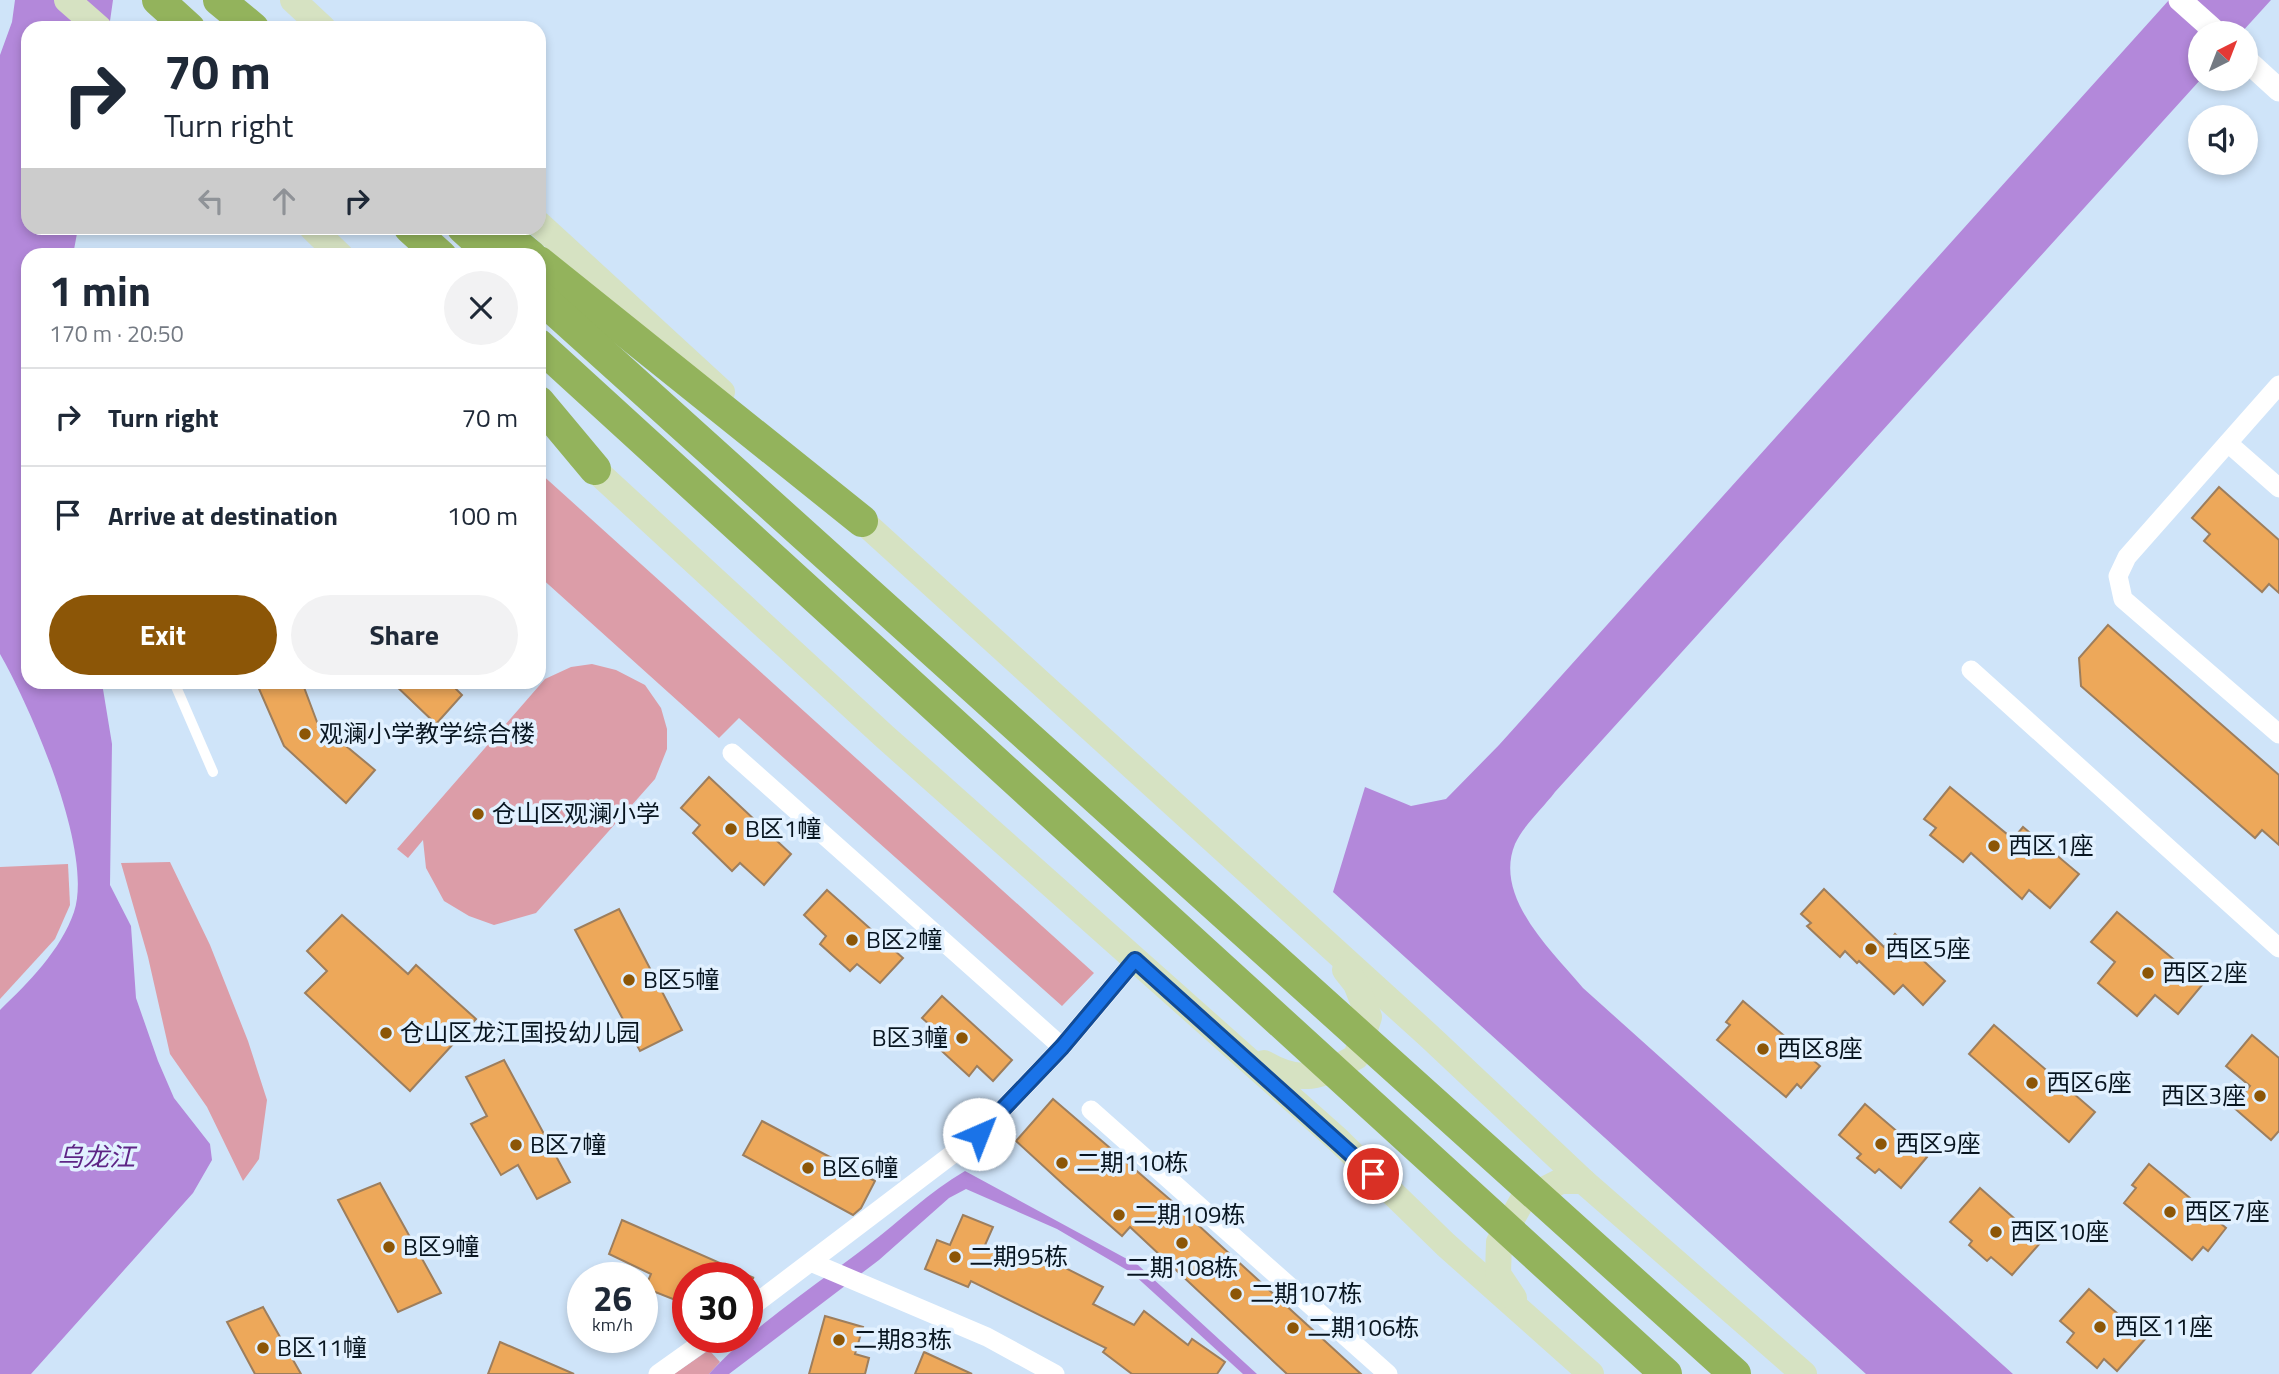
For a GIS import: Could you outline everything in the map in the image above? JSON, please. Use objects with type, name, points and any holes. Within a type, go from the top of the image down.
[{"type":"highway","points":[[158,0],[181,21]]},
{"type":"highway","points":[[211,0],[234,21]]},
{"type":"highway","points":[[219,0],[244,21]]},
{"type":"highway","points":[[418,235],[432,248]]},
{"type":"highway","points":[[471,235],[485,248]]},
{"type":"highway","points":[[506,235],[521,248]]},
{"type":"highway","points":[[546,268],[862,521]]},
{"type":"highway","points":[[546,302],[1735,1374]]},
{"type":"highway","points":[[546,351],[1666,1374]]},
{"type":"highway","points":[[546,410],[595,469]]},
{"type":"main road","points":[[67,0],[91,21]]},
{"type":"main road","points":[[293,0],[316,21]]},
{"type":"main road","points":[[546,230],[1583,1181],[1804,1374]]},
{"type":"main road","points":[[319,235],[333,248]]},
{"type":"main road","points":[[546,428],[595,469],[884,736],[1337,1139],[1446,1245],[1591,1374]]},
{"type":"main road","points":[[1232,1045],[1287,1076],[1322,1076],[1356,1057],[1370,1017],[1356,984],[1323,941]]},
{"type":"main road","points":[[1528,1317],[1498,1274],[1499,1242],[1522,1201],[1561,1181],[1583,1181]]},
{"type":"street","points":[[2180,0],[2204,21]]},
{"type":"street","points":[[2258,71],[2274,85]]},
{"type":"street","points":[[2279,385],[2127,556],[2118,576],[2123,599],[2279,734]]},
{"type":"street","points":[[2228,443],[2279,488]]},
{"type":"street","points":[[1971,670],[2279,948]]},
{"type":"street","points":[[732,753],[1062,1047]]},
{"type":"street","points":[[763,1301],[822,1266],[979,1134],[1062,1047],[1135,960]]},
{"type":"street","points":[[1091,1110],[1388,1374]]},
{"type":"street","points":[[822,1266],[987,1337],[1047,1372]]},
{"type":"street","points":[[658,1374],[688,1353]]},
{"type":"lane","points":[[177,689],[213,772]]},
{"type":"shaded area","points":[[546,478],[1094,973],[1062,1006],[739,718],[719,738],[546,582]]},
{"type":"shaded area","points":[[592,664],[616,670],[645,685],[661,708],[667,729],[667,749],[655,779],[536,913],[494,925],[469,916],[444,901],[426,868],[423,840],[408,858],[397,849],[536,689],[546,689],[546,679],[571,667]]},
{"type":"shaded area","points":[[170,862],[210,945],[248,1041],[267,1100],[259,1159],[243,1181],[207,1107],[170,1054],[148,957],[121,863]]},
{"type":"shaded area","points":[[68,864],[70,905],[55,939],[0,999],[0,867]]},
{"type":"shaded area","points":[[705,1353],[712,1353],[720,1362],[709,1374],[674,1374]]},
{"type":"water","name":"乌龙江","points":[[15,0],[113,0],[110,21],[21,21],[21,235],[77,235],[74,248],[21,248],[21,689],[103,689],[112,744],[110,885],[131,926],[136,998],[174,1098],[210,1144],[212,1160],[193,1193],[31,1374],[0,1374],[0,1010],[32,977],[61,940],[74,912],[78,886],[68,818],[56,781],[27,709],[0,654],[0,55],[12,22]]},
{"type":"water","points":[[2169,0],[2271,0],[2252,21],[2188,21],[2188,91],[2190,91],[1555,792],[1519,837],[1510,864],[1512,884],[1529,922],[1583,988],[2013,1374],[1866,1374],[1333,892],[1365,787],[1411,806],[1446,799],[1499,745]]},
{"type":"water","points":[[965,1171],[1138,1265],[1257,1374],[1243,1374],[1132,1273],[1057,1229],[966,1189],[949,1198],[879,1260],[763,1348],[763,1324]]},
{"type":"water","points":[[730,1353],[757,1353],[729,1374],[709,1374]]},
{"type":"building","points":[[2219,487],[2279,540],[2279,593],[2269,584],[2262,592],[2204,541],[2210,534],[2192,518]]},
{"type":"building","points":[[2108,625],[2279,775],[2279,845],[2262,830],[2255,838],[2081,686],[2079,658]]},
{"type":"building","name":"观澜小学教学综合楼","points":[[259,689],[305,689],[317,722],[375,770],[346,803],[284,746]]},
{"type":"building","name":"观澜小学教学综合楼","points":[[399,689],[456,689],[462,695],[436,724]]},
{"type":"building","name":"B区1幢","points":[[709,777],[791,854],[764,885],[740,863],[732,871],[693,833],[700,825],[681,808]]},
{"type":"building","name":"西区1座","points":[[1950,787],[2013,839],[2023,827],[2079,874],[2050,908],[2029,890],[2022,899],[1971,853],[1963,862],[1930,835],[1936,828],[1924,819]]},
{"type":"building","name":"西区5座","points":[[1824,889],[1884,947],[1895,934],[1945,981],[1923,1005],[1903,985],[1894,994],[1859,961],[1857,963],[1845,951],[1840,957],[1807,926],[1811,923],[1801,914]]},
{"type":"building","name":"B区2幢","points":[[827,890],[903,958],[880,983],[857,964],[850,971],[820,944],[826,936],[804,915]]},
{"type":"building","name":"B区5幢","points":[[619,909],[682,1030],[640,1051],[575,930]]},
{"type":"building","name":"西区2座","points":[[2117,912],[2203,984],[2178,1014],[2155,995],[2137,1016],[2098,983],[2115,962],[2091,942]]},
{"type":"building","points":[[342,915],[408,974],[416,965],[476,1019],[410,1091],[305,993],[327,971],[307,951]]},
{"type":"building","name":"B区3幢","points":[[942,996],[1012,1060],[993,1081],[977,1066],[969,1076],[933,1043],[940,1034],[922,1018]]},
{"type":"building","name":"西区8座","points":[[1743,1001],[1820,1066],[1801,1088],[1797,1084],[1786,1097],[1717,1040],[1730,1025],[1726,1022]]},
{"type":"building","name":"西区6座","points":[[1994,1025],[2095,1112],[2069,1142],[1969,1054]]},
{"type":"building","name":"西区3座","points":[[2252,1035],[2279,1058],[2279,1131],[2271,1140],[2233,1107],[2250,1086],[2226,1066]]},
{"type":"building","name":"B区7幢","points":[[504,1060],[570,1182],[537,1199],[518,1165],[501,1175],[471,1124],[487,1116],[466,1077]]},
{"type":"building","points":[[1053,1099],[1174,1203],[1361,1374],[1287,1374],[1130,1227],[1122,1236],[1064,1185],[1016,1141]]},
{"type":"building","name":"西区9座","points":[[1865,1104],[1927,1157],[1901,1188],[1879,1169],[1875,1173],[1857,1158],[1861,1154],[1839,1135]]},
{"type":"building","name":"B区6幢","points":[[762,1121],[875,1181],[861,1208],[853,1215],[743,1155]]},
{"type":"building","name":"西区7座","points":[[2149,1164],[2226,1228],[2208,1251],[2203,1247],[2192,1260],[2124,1203],[2136,1188],[2132,1185]]},
{"type":"building","name":"B区9幢","points":[[380,1183],[441,1293],[398,1312],[338,1200]]},
{"type":"building","name":"西区10座","points":[[1980,1188],[2041,1242],[2012,1275],[1991,1257],[1987,1261],[1969,1245],[1972,1241],[1950,1222]]},
{"type":"building","points":[[963,1215],[993,1227],[985,1245],[1019,1262],[1026,1248],[1103,1287],[1093,1304],[1134,1325],[1144,1311],[1188,1345],[1192,1339],[1225,1362],[1217,1374],[1132,1374],[1103,1352],[1106,1348],[971,1281],[968,1287],[925,1269],[937,1240],[950,1245]]},
{"type":"building","points":[[622,1220],[718,1262],[672,1262],[672,1299],[658,1293],[658,1262],[626,1262],[609,1254]]},
{"type":"building","name":"西区11座","points":[[2089,1289],[2146,1338],[2117,1371],[2104,1359],[2097,1368],[2067,1342],[2074,1333],[2060,1321]]},
{"type":"building","name":"B区11幢","points":[[263,1307],[301,1374],[255,1374],[227,1322]]},
{"type":"building","name":"二期83栋","points":[[825,1316],[863,1327],[855,1354],[869,1358],[865,1374],[809,1374]]},
{"type":"building","points":[[500,1342],[574,1374],[488,1374]]},
{"type":"building","points":[[924,1352],[972,1374],[915,1374]]},
{"type":"place","name":"观澜小学教学综合楼","points":[[305,734]]},
{"type":"place","name":"仓山区观澜小学","points":[[478,814]]},
{"type":"place","name":"B区1幢","points":[[731,829]]},
{"type":"place","name":"西区1座","points":[[1994,846]]},
{"type":"place","name":"B区2幢","points":[[852,940]]},
{"type":"place","name":"西区5座","points":[[1871,949]]},
{"type":"place","name":"西区2座","points":[[2148,973]]},
{"type":"place","name":"B区5幢","points":[[629,980]]},
{"type":"place","name":"仓山区龙江国投幼儿园","points":[[386,1033]]},
{"type":"place","name":"B区3幢","points":[[962,1038]]},
{"type":"place","name":"西区8座","points":[[1763,1049]]},
{"type":"place","name":"西区6座","points":[[2032,1083]]},
{"type":"place","name":"西区3座","points":[[2260,1096]]},
{"type":"place","name":"西区9座","points":[[1881,1144]]},
{"type":"place","name":"B区7幢","points":[[516,1145]]},
{"type":"place","name":"二期110栋","points":[[1062,1163]]},
{"type":"place","name":"B区6幢","points":[[808,1168]]},
{"type":"place","name":"西区7座","points":[[2170,1212]]},
{"type":"place","name":"二期109栋","points":[[1119,1215]]},
{"type":"place","name":"西区10座","points":[[1996,1232]]},
{"type":"place","name":"二期108栋","points":[[1182,1243]]},
{"type":"place","name":"B区9幢","points":[[389,1247]]},
{"type":"place","name":"二期95栋","points":[[955,1257]]},
{"type":"place","name":"二期107栋","points":[[1236,1294]]},
{"type":"place","name":"西区11座","points":[[2100,1327]]},
{"type":"place","name":"二期106栋","points":[[1293,1328]]},
{"type":"place","name":"二期83栋","points":[[839,1340]]},
{"type":"place","name":"B区11幢","points":[[263,1348]]},
{"type":"route","points":[[979,1134],[1062,1047],[1135,960],[1373,1174]]}]
